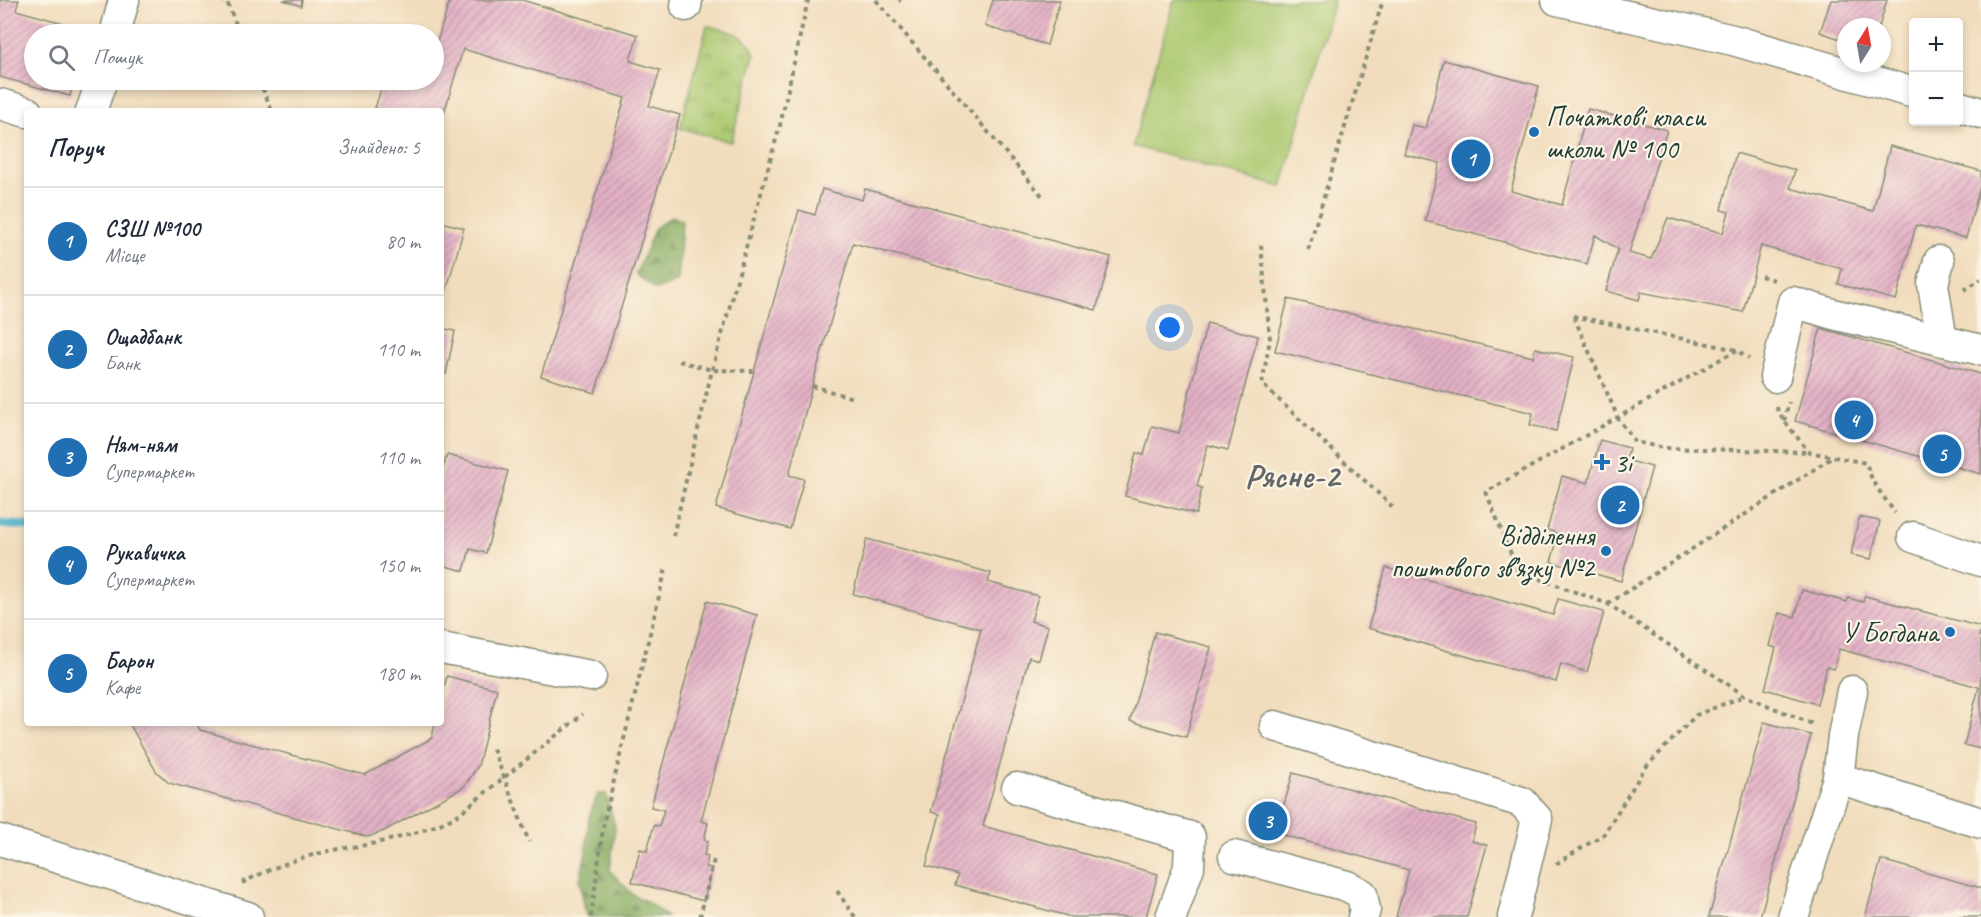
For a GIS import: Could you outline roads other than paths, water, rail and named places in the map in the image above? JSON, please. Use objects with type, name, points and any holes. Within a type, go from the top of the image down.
[{"type":"street","points":[[118,24],[124,0]]},
{"type":"street","points":[[1557,0],[1733,40],[1909,92]]},
{"type":"street","points":[[92,108],[98,90]]},
{"type":"street","points":[[0,104],[24,111]]},
{"type":"street","points":[[1963,107],[1981,113]]},
{"type":"street","points":[[1939,261],[1933,284],[1942,341]]},
{"type":"street","points":[[1775,377],[1792,302],[1981,350]]},
{"type":"street","points":[[1913,537],[1981,561]]},
{"type":"street","points":[[444,649],[591,676]]},
{"type":"street","points":[[1792,917],[1838,778],[1852,691]]},
{"type":"street","points":[[1275,726],[1522,802],[1537,819],[1513,917]]},
{"type":"street","points":[[1838,778],[1981,823]]},
{"type":"street","points":[[1017,788],[1190,837],[1189,867],[1170,917]]},
{"type":"street","points":[[0,840],[248,917]]},
{"type":"street","points":[[1234,856],[1347,886],[1362,894],[1365,910],[1363,917]]},
{"type":"waterway","points":[[0,524],[24,526]]},
{"type":"place","name":"Початкові класи школи № 100","points":[[1534,132]]},
{"type":"place","name":"СЗШ №100","points":[[1471,159]]},
{"type":"place","name":"Рукавичка","points":[[1854,420]]},
{"type":"place","name":"Барон","points":[[1942,454]]},
{"type":"place","name":"3і","points":[[1602,462]]},
{"type":"place","name":"Ощадбанк","points":[[1620,505]]},
{"type":"place","name":"Відділення поштового зв’язку №2","points":[[1606,551]]},
{"type":"place","name":"У Богдана","points":[[1950,632]]},
{"type":"place","name":"Ням-ням","points":[[1268,821]]},
{"type":"district","name":"Рясне-2","points":[[1292,475]]}]
